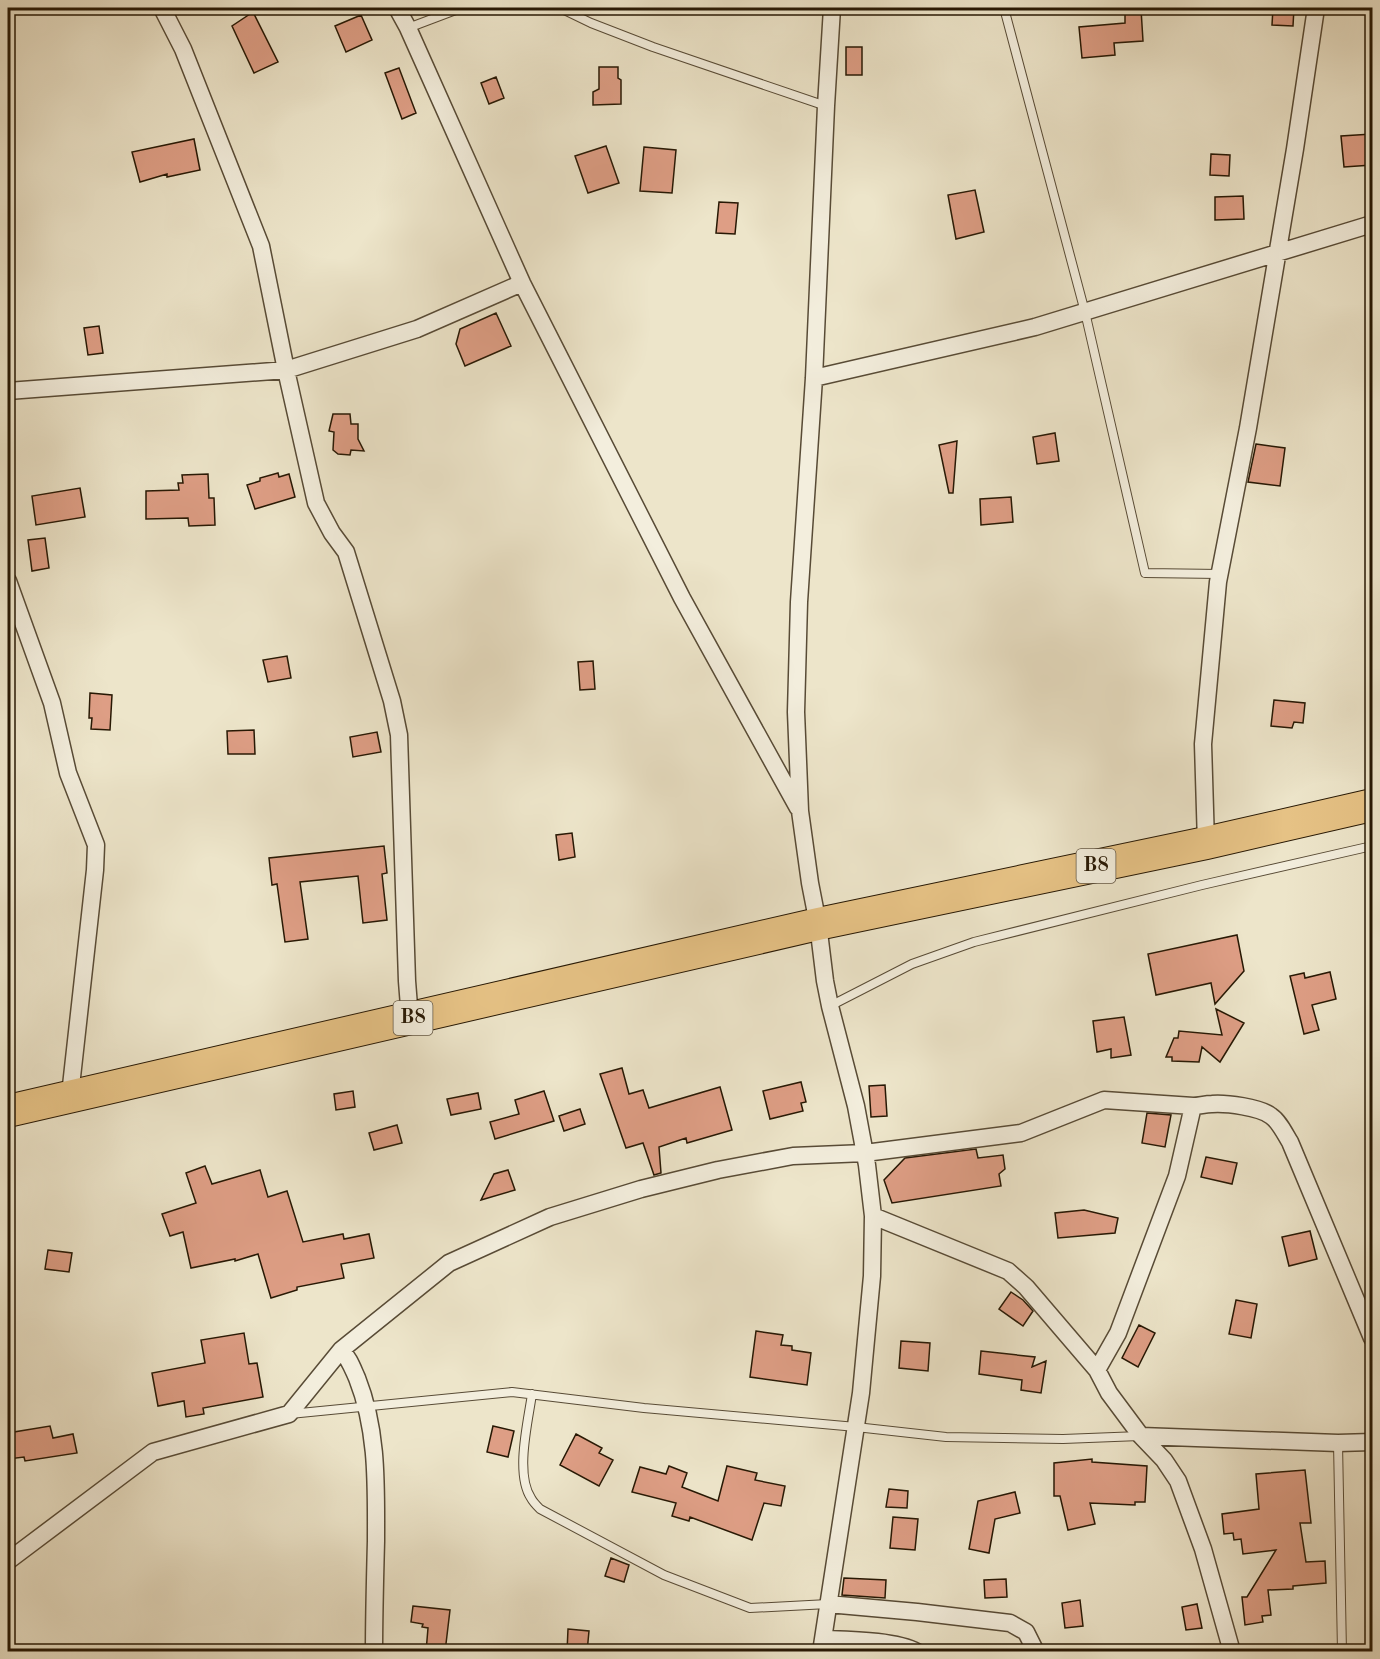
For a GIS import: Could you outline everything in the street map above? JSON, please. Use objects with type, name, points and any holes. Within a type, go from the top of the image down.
[{"type":"highway","name":"B8","points":[[8,1111],[818,924],[1206,843],[1372,805]]},
{"type":"street","points":[[162,8],[183,49],[261,246],[316,503],[332,533],[346,552],[395,712],[399,735],[410,1019]]},
{"type":"street","points":[[397,8],[522,282],[682,598],[800,811]]},
{"type":"street","points":[[832,8],[814,378],[798,624],[796,712],[800,811],[810,883],[830,1005],[856,1106],[865,1153],[873,1216],[872,1276],[861,1393],[822,1645],[857,1640],[909,1647],[917,1652]]},
{"type":"street","points":[[1206,843],[1203,744],[1220,574],[1278,252],[1316,8]]},
{"type":"street","points":[[814,378],[1035,327],[1372,224]]},
{"type":"street","points":[[8,391],[286,370],[417,329],[522,282]]},
{"type":"street","points":[[8,581],[52,703],[68,773],[96,845],[70,1095]]},
{"type":"street","points":[[8,1561],[153,1452],[289,1414],[341,1350],[449,1263],[550,1217],[642,1189],[718,1170],[793,1155],[865,1153],[1022,1133],[1104,1100],[1193,1106],[1212,1104],[1265,1112],[1273,1117],[1290,1142],[1372,1338]]},
{"type":"street","points":[[1097,1370],[1118,1333],[1177,1176],[1193,1106]]},
{"type":"street","points":[[873,1216],[1008,1271],[1026,1287],[1097,1370],[1141,1436],[1164,1460],[1178,1481],[1203,1550],[1232,1652]]},
{"type":"street","points":[[341,1350],[348,1358],[362,1392],[374,1450],[376,1480],[374,1652]]},
{"type":"street","points":[[1141,1436],[1338,1443],[1372,1442]]},
{"type":"street","points":[[828,1604],[1010,1623],[1026,1632],[1036,1652]]},
{"type":"lane","points":[[408,28],[461,8]]},
{"type":"lane","points":[[560,8],[591,23],[653,47],[826,106]]},
{"type":"lane","points":[[1004,8],[1085,312],[1145,573],[1220,574]]},
{"type":"lane","points":[[830,1005],[912,964],[974,942],[1202,885],[1372,846]]},
{"type":"lane","points":[[289,1414],[512,1392],[656,1409],[856,1426],[946,1437],[1141,1436]]},
{"type":"lane","points":[[532,1394],[523,1460],[527,1489],[540,1509],[664,1575],[750,1608],[828,1604]]},
{"type":"lane","points":[[1338,1443],[1342,1652]]},
{"type":"building","points":[[1273,8],[1294,8],[1293,26],[1272,25]]},
{"type":"building","points":[[1141,9],[1143,41],[1114,43],[1115,55],[1082,58],[1079,27],[1125,23],[1125,10]]},
{"type":"building","points":[[253,12],[278,62],[254,73],[232,26]]},
{"type":"building","points":[[361,15],[372,40],[346,52],[335,26]]},
{"type":"building","points":[[846,47],[862,47],[862,75],[846,75]]},
{"type":"building","points":[[599,67],[618,67],[618,78],[621,80],[621,104],[593,105],[593,92],[599,89]]},
{"type":"building","points":[[399,68],[416,113],[402,119],[385,73]]},
{"type":"building","points":[[496,77],[504,98],[489,104],[481,83]]},
{"type":"building","points":[[1372,134],[1372,165],[1344,167],[1341,136]]},
{"type":"building","points":[[194,139],[200,170],[167,177],[167,174],[140,182],[132,152]]},
{"type":"building","points":[[606,146],[619,183],[588,193],[575,156]]},
{"type":"building","points":[[644,147],[676,150],[672,193],[640,191]]},
{"type":"building","points":[[1211,154],[1230,155],[1229,176],[1210,175]]},
{"type":"building","points":[[975,190],[984,232],[956,239],[948,195]]},
{"type":"building","points":[[1243,196],[1244,219],[1215,220],[1215,197]]},
{"type":"building","points":[[719,202],[738,203],[735,234],[716,233]]},
{"type":"building","points":[[496,313],[511,346],[465,366],[456,344],[460,329]]},
{"type":"building","points":[[99,326],[103,353],[88,355],[84,328]]},
{"type":"building","points":[[333,414],[350,414],[351,424],[358,424],[358,439],[364,451],[351,450],[350,455],[338,454],[333,450],[334,432],[329,431]]},
{"type":"building","points":[[1055,433],[1059,461],[1037,464],[1033,437]]},
{"type":"building","points":[[957,441],[953,493],[949,493],[939,445]]},
{"type":"building","points":[[1256,444],[1285,448],[1280,486],[1248,482]]},
{"type":"building","points":[[278,473],[279,477],[289,474],[295,497],[255,509],[247,485],[260,481],[260,478]]},
{"type":"building","points":[[208,474],[209,498],[214,498],[215,525],[189,526],[188,518],[146,519],[146,491],[179,490],[178,483],[183,483],[182,475]]},
{"type":"building","points":[[80,488],[85,517],[36,525],[32,496]]},
{"type":"building","points":[[1011,497],[1013,522],[981,525],[980,499]]},
{"type":"building","points":[[45,538],[49,568],[32,571],[28,540]]},
{"type":"building","points":[[287,656],[291,678],[268,682],[263,660]]},
{"type":"building","points":[[593,661],[595,689],[580,690],[578,662]]},
{"type":"building","points":[[90,693],[112,695],[110,730],[91,729]]},
{"type":"building","points":[[1274,700],[1305,703],[1303,723],[1294,722],[1292,728],[1271,726]]},
{"type":"building","points":[[254,730],[255,754],[228,754],[227,731]]},
{"type":"building","points":[[377,732],[381,752],[353,757],[350,737]]},
{"type":"building","points":[[572,833],[575,857],[559,860],[556,835]]},
{"type":"building","points":[[384,846],[387,873],[382,874],[387,920],[363,923],[358,876],[300,882],[308,939],[285,942],[277,884],[272,885],[269,858]]},
{"type":"building","points":[[1237,935],[1244,971],[1215,1004],[1211,983],[1156,995],[1148,954]]},
{"type":"building","points":[[1330,972],[1336,999],[1312,1005],[1319,1030],[1304,1034],[1290,976],[1304,973],[1305,978]]},
{"type":"building","points":[[1216,1009],[1244,1023],[1220,1062],[1202,1047],[1199,1062],[1172,1061],[1172,1057],[1166,1057],[1174,1038],[1178,1038],[1179,1031],[1222,1035]]},
{"type":"building","points":[[1124,1017],[1131,1055],[1111,1058],[1111,1049],[1097,1052],[1093,1021]]},
{"type":"building","points":[[622,1068],[629,1094],[643,1090],[649,1108],[720,1087],[732,1130],[687,1143],[686,1138],[659,1147],[661,1173],[654,1175],[643,1143],[626,1148],[600,1074]]},
{"type":"building","points":[[801,1082],[806,1102],[801,1103],[803,1111],[770,1119],[763,1091]]},
{"type":"building","points":[[885,1085],[887,1116],[871,1117],[869,1086]]},
{"type":"building","points":[[353,1091],[355,1107],[336,1110],[334,1094]]},
{"type":"building","points":[[544,1091],[554,1121],[495,1139],[490,1122],[519,1114],[515,1100]]},
{"type":"building","points":[[478,1093],[481,1109],[451,1115],[447,1099]]},
{"type":"building","points":[[580,1109],[585,1124],[564,1131],[559,1116]]},
{"type":"building","points":[[1147,1113],[1171,1115],[1165,1147],[1142,1143]]},
{"type":"building","points":[[397,1125],[402,1143],[374,1150],[369,1133]]},
{"type":"building","points":[[976,1149],[978,1158],[1003,1155],[1005,1169],[999,1174],[1001,1186],[892,1203],[884,1180],[905,1158]]},
{"type":"building","points":[[1206,1157],[1237,1163],[1232,1184],[1201,1177]]},
{"type":"building","points":[[205,1166],[212,1184],[260,1170],[268,1197],[287,1191],[303,1242],[343,1234],[344,1239],[369,1234],[374,1258],[341,1264],[344,1278],[297,1287],[297,1290],[271,1298],[258,1254],[235,1261],[235,1259],[191,1268],[183,1232],[170,1236],[162,1214],[196,1203],[186,1173]]},
{"type":"building","points":[[508,1170],[515,1190],[481,1200],[494,1174]]},
{"type":"building","points":[[1084,1210],[1118,1218],[1115,1233],[1058,1238],[1055,1213]]},
{"type":"building","points":[[1310,1231],[1317,1259],[1289,1266],[1282,1237]]},
{"type":"building","points":[[48,1250],[72,1253],[69,1272],[45,1269]]},
{"type":"building","points":[[1011,1292],[1033,1311],[1023,1326],[999,1309]]},
{"type":"building","points":[[1236,1300],[1257,1304],[1251,1338],[1229,1334]]},
{"type":"building","points":[[1139,1325],[1155,1333],[1138,1367],[1122,1358]]},
{"type":"building","points":[[756,1331],[783,1335],[781,1345],[792,1346],[792,1350],[811,1353],[807,1385],[750,1377]]},
{"type":"building","points":[[244,1333],[249,1364],[257,1363],[263,1397],[203,1408],[204,1414],[186,1417],[184,1401],[158,1406],[152,1373],[205,1363],[201,1340]]},
{"type":"building","points":[[901,1341],[930,1343],[928,1371],[899,1368]]},
{"type":"building","points":[[981,1351],[1035,1357],[1032,1367],[1046,1361],[1041,1393],[1021,1390],[1022,1380],[979,1374]]},
{"type":"building","points":[[50,1426],[53,1438],[73,1434],[77,1453],[25,1461],[24,1457],[8,1459],[8,1433]]},
{"type":"building","points":[[493,1426],[514,1431],[508,1457],[487,1452]]},
{"type":"building","points":[[576,1434],[602,1448],[599,1453],[613,1460],[599,1486],[560,1465]]},
{"type":"building","points":[[1092,1459],[1092,1462],[1147,1466],[1145,1502],[1135,1502],[1135,1505],[1090,1503],[1095,1524],[1068,1530],[1060,1496],[1054,1496],[1054,1463]]},
{"type":"building","points":[[669,1466],[687,1473],[682,1487],[718,1501],[727,1466],[757,1473],[755,1480],[785,1486],[781,1506],[764,1503],[752,1540],[690,1517],[689,1521],[672,1516],[676,1503],[632,1492],[640,1467],[666,1474]]},
{"type":"building","points":[[1305,1470],[1311,1523],[1300,1523],[1306,1562],[1325,1561],[1326,1583],[1293,1586],[1293,1589],[1268,1590],[1271,1615],[1262,1616],[1263,1622],[1245,1625],[1242,1597],[1247,1597],[1276,1550],[1243,1554],[1241,1539],[1234,1540],[1233,1533],[1224,1534],[1222,1514],[1259,1509],[1256,1474]]},
{"type":"building","points":[[889,1489],[908,1491],[907,1508],[886,1507]]},
{"type":"building","points":[[1015,1492],[1020,1513],[995,1519],[989,1553],[969,1549],[978,1501]]},
{"type":"building","points":[[893,1517],[918,1519],[915,1550],[890,1548]]},
{"type":"building","points":[[611,1558],[629,1565],[624,1582],[605,1576]]},
{"type":"building","points":[[844,1578],[886,1580],[885,1598],[842,1595]]},
{"type":"building","points":[[1006,1579],[1007,1597],[985,1598],[984,1580]]},
{"type":"building","points":[[1080,1600],[1083,1626],[1065,1628],[1062,1603]]},
{"type":"building","points":[[1197,1604],[1202,1628],[1186,1630],[1182,1607]]},
{"type":"building","points":[[413,1606],[450,1610],[445,1652],[426,1652],[428,1628],[422,1627],[423,1624],[411,1622]]},
{"type":"building","points":[[568,1629],[589,1631],[587,1652],[567,1652]]}]
